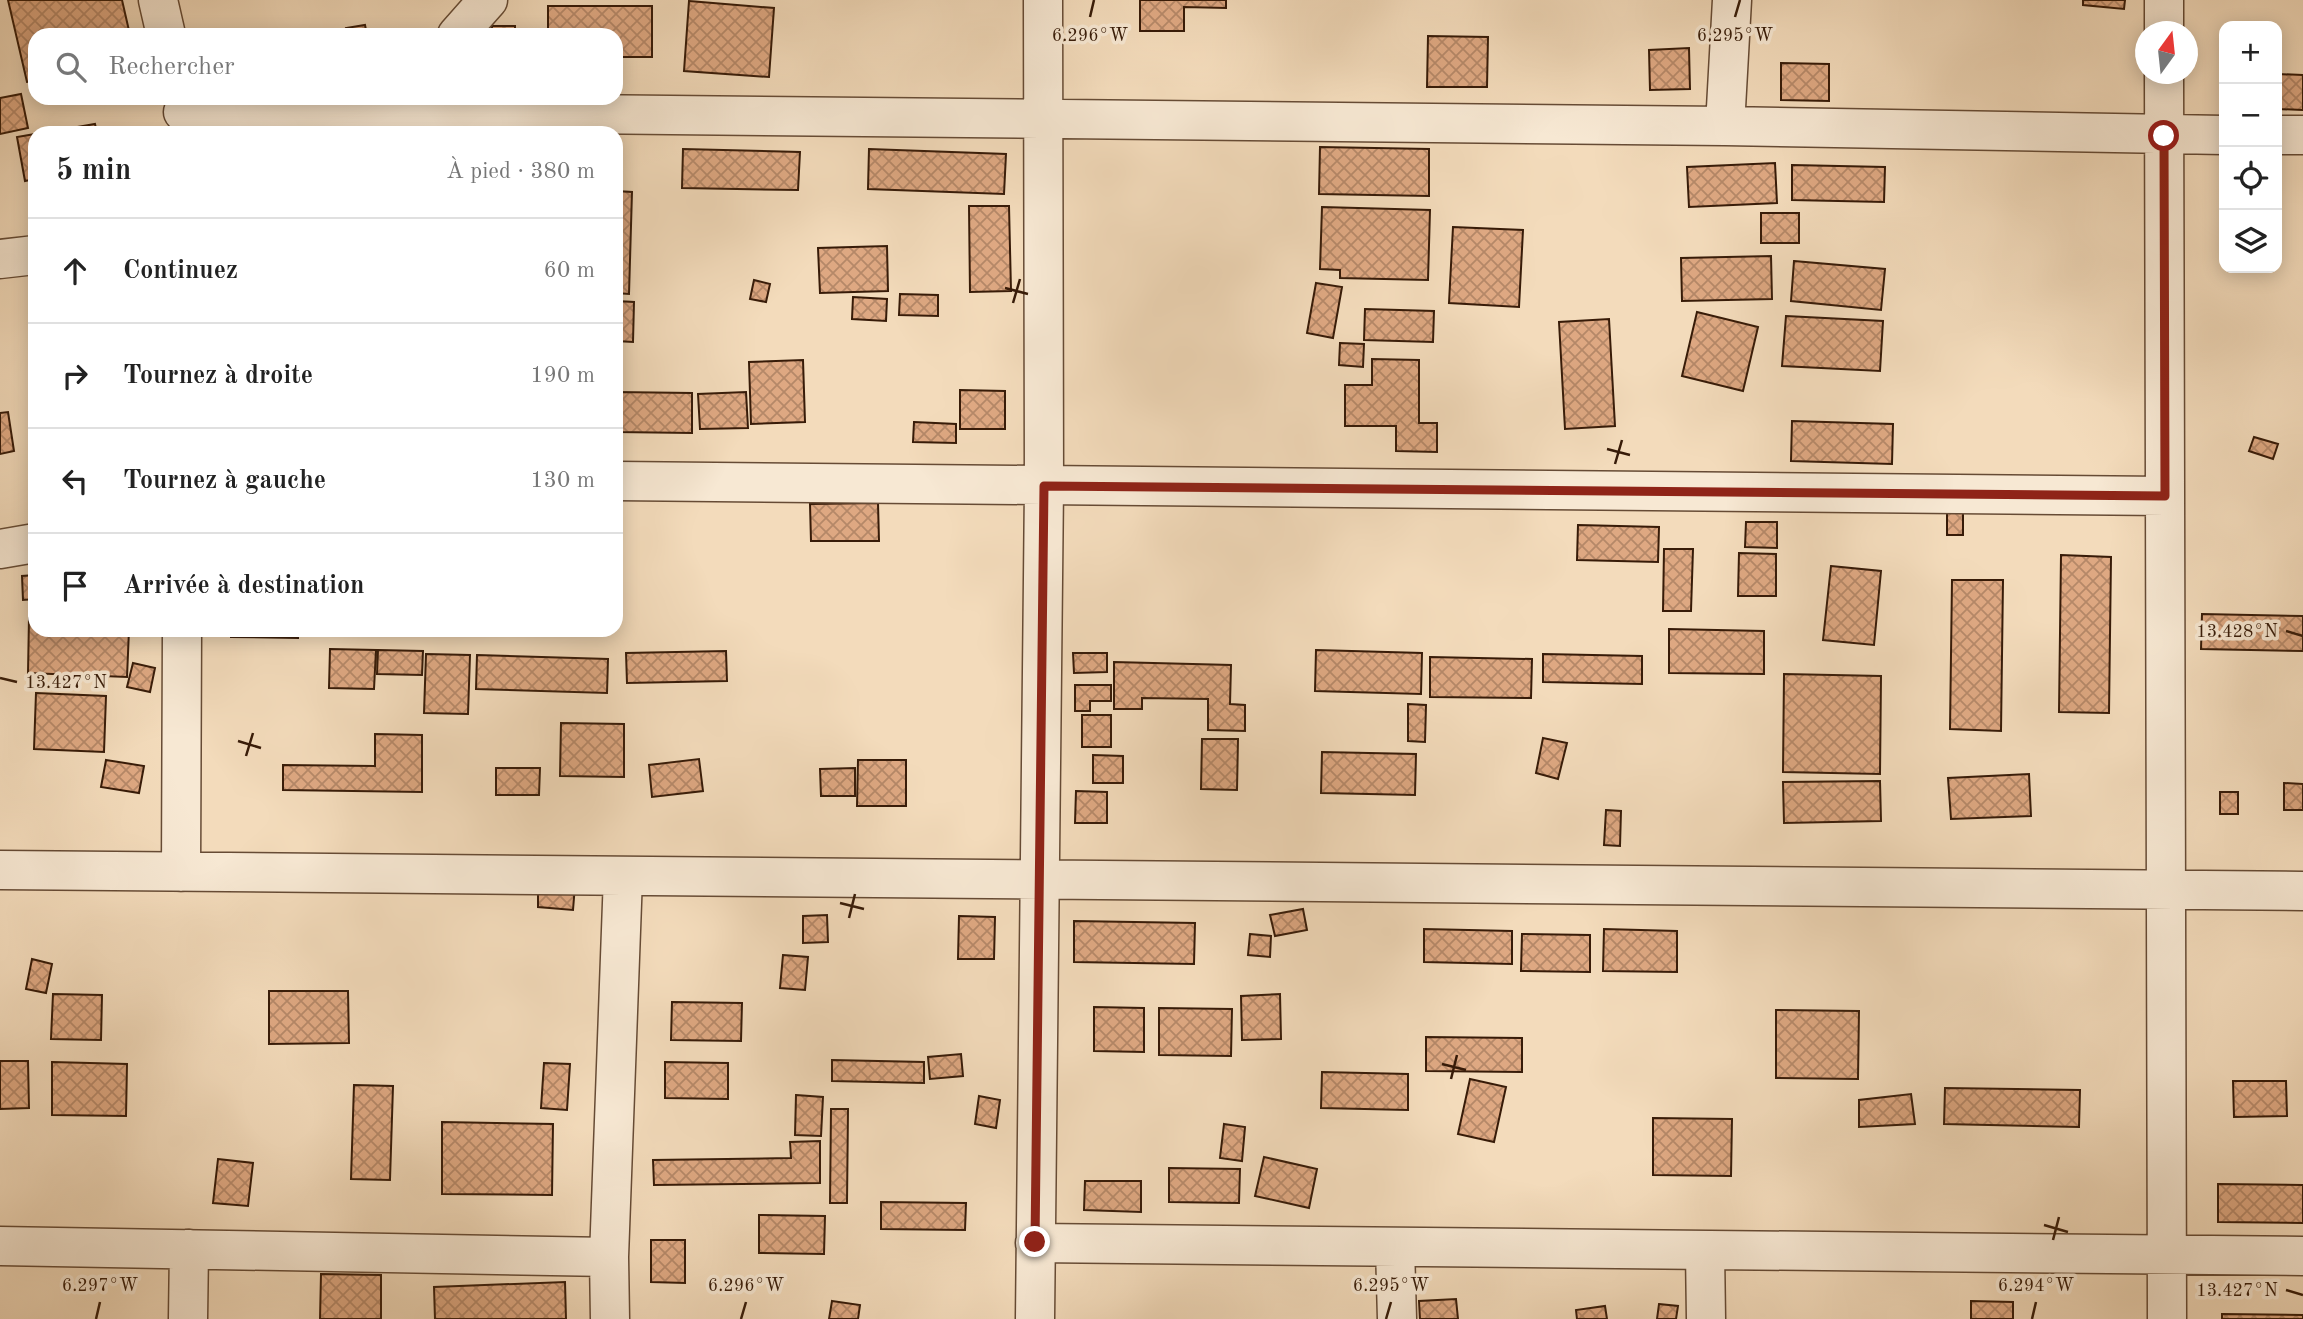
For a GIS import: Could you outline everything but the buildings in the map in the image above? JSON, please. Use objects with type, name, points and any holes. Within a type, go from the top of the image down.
[{"type":"street","points":[[158,0],[164,28]]},
{"type":"street","points":[[463,28],[488,0]]},
{"type":"street","points":[[1035,1319],[1044,486],[1043,0]]},
{"type":"street","points":[[1725,126],[1732,0]]},
{"type":"street","points":[[2164,0],[2164,21]]},
{"type":"street","points":[[2164,84],[2167,1319]]},
{"type":"street","points":[[182,114],[393,105],[1045,120],[1725,126],[2219,135]]},
{"type":"street","points":[[2282,135],[2303,135]]},
{"type":"street","points":[[0,259],[28,256]]},
{"type":"street","points":[[623,481],[2165,496]]},
{"type":"street","points":[[0,549],[28,544]]},
{"type":"street","points":[[181,872],[182,637]]},
{"type":"street","points":[[0,870],[2303,891]]},
{"type":"street","points":[[610,1319],[609,1257],[623,876]]},
{"type":"street","points":[[1035,1242],[2303,1256]]},
{"type":"street","points":[[0,1246],[609,1257]]},
{"type":"street","points":[[1395,1247],[1397,1319]]},
{"type":"street","points":[[188,1319],[189,1249]]},
{"type":"street","points":[[1705,1251],[1706,1319]]},
{"type":"route","points":[[1035,1242],[1044,486],[2165,496],[2164,136]]}]
